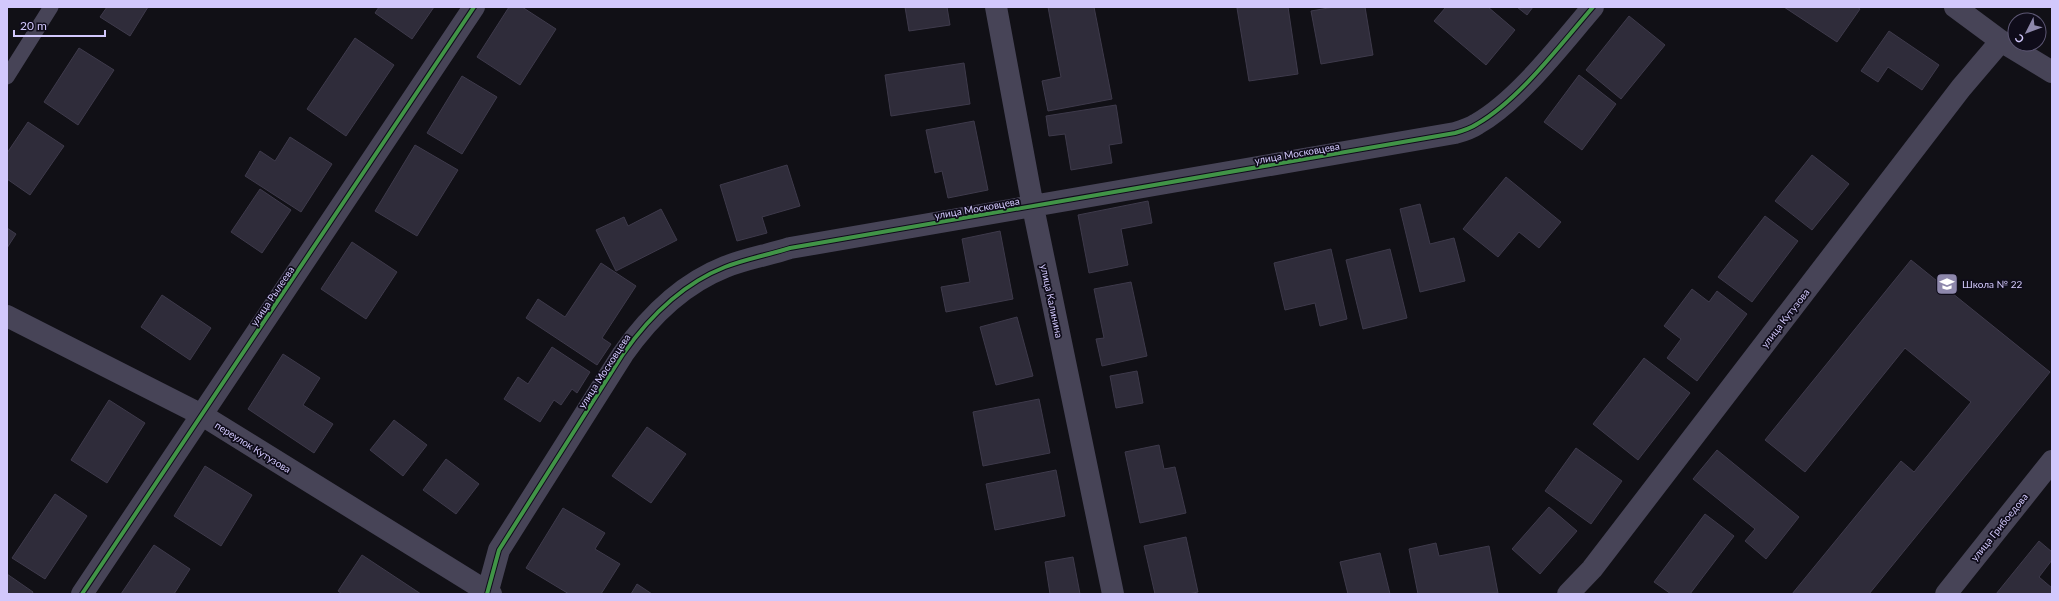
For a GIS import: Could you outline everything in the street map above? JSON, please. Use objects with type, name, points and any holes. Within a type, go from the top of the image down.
[{"type":"street","name":"улица Рылеева","points":[[82,594],[474,7]]},
{"type":"street","name":"улица Калинина","points":[[996,7],[1033,207],[1113,594]]},
{"type":"street","name":"улица Московцева","points":[[489,593],[500,550],[623,354],[640,330],[661,308],[691,285],[724,267],[790,248],[1455,133],[1477,125],[1504,105],[1542,66],[1593,7]]},
{"type":"street","points":[[1955,7],[2001,41],[2052,72]]},
{"type":"street","name":"улица Кутузова","points":[[1568,594],[1592,569],[1951,101],[2001,41]]},
{"type":"street","name":"переулок Кутузова","points":[[7,316],[202,415],[489,593]]},
{"type":"street","name":"улица Грибоедова","points":[[1946,594],[2052,461]]},
{"type":"lane","points":[[7,77],[51,7]]},
{"type":"building","points":[[107,7],[148,7],[130,36],[100,17]]},
{"type":"building","points":[[379,7],[434,7],[412,39],[375,13]]},
{"type":"building","points":[[509,7],[522,7],[556,29],[520,85],[477,57]]},
{"type":"building","points":[[905,7],[947,7],[950,25],[909,31]]},
{"type":"building","points":[[1048,7],[1094,7],[1112,99],[1048,111],[1042,81],[1061,77]]},
{"type":"building","points":[[1288,7],[1298,74],[1249,81],[1237,8]]},
{"type":"building","points":[[1334,7],[1365,7],[1373,55],[1321,64],[1311,11]]},
{"type":"building","points":[[1446,7],[1488,7],[1515,30],[1486,65],[1434,21]]},
{"type":"building","points":[[1517,7],[1533,7],[1527,15]]},
{"type":"building","points":[[1784,7],[1857,7],[1860,9],[1837,42]]},
{"type":"building","points":[[1629,16],[1665,45],[1621,99],[1586,70]]},
{"type":"building","points":[[1889,31],[1939,65],[1922,90],[1888,67],[1878,82],[1861,71]]},
{"type":"building","points":[[355,38],[394,65],[346,136],[307,109]]},
{"type":"building","points":[[79,48],[114,70],[78,125],[44,102]]},
{"type":"building","points":[[964,63],[970,104],[891,116],[885,75]]},
{"type":"building","points":[[1579,75],[1616,104],[1582,150],[1544,122]]},
{"type":"building","points":[[462,76],[497,97],[462,154],[427,133]]},
{"type":"building","points":[[1116,105],[1122,143],[1109,145],[1112,163],[1071,170],[1065,134],[1049,136],[1046,116]]},
{"type":"building","points":[[974,121],[988,190],[948,198],[942,171],[935,173],[926,130]]},
{"type":"building","points":[[28,122],[64,146],[30,195],[7,179],[7,153]]},
{"type":"building","points":[[290,137],[332,164],[301,212],[245,176],[260,151],[275,161]]},
{"type":"building","points":[[415,145],[458,170],[417,236],[375,211]]},
{"type":"building","points":[[1812,155],[1849,184],[1812,230],[1775,201]]},
{"type":"building","points":[[787,165],[800,206],[762,217],[767,233],[737,241],[720,185]]},
{"type":"building","points":[[1506,177],[1561,222],[1539,248],[1519,232],[1498,257],[1463,229]]},
{"type":"building","points":[[260,189],[291,210],[262,253],[231,232]]},
{"type":"building","points":[[1148,201],[1152,223],[1121,229],[1128,265],[1089,273],[1078,215]]},
{"type":"building","points":[[1420,204],[1430,244],[1454,238],[1465,281],[1420,292],[1400,209]]},
{"type":"building","points":[[661,209],[677,240],[616,271],[596,230],[624,217],[628,226]]},
{"type":"building","points":[[1765,216],[1798,241],[1752,302],[1718,277]]},
{"type":"building","points":[[7,228],[16,234],[7,248]]},
{"type":"building","points":[[1000,231],[1013,299],[946,312],[941,287],[970,282],[962,239]]},
{"type":"building","points":[[352,242],[397,272],[366,319],[321,289]]},
{"type":"building","points":[[1331,249],[1347,319],[1320,326],[1315,303],[1285,310],[1274,263]]},
{"type":"building","points":[[1390,249],[1407,318],[1363,329],[1346,260]]},
{"type":"building","points":[[1911,260],[2050,372],[1869,594],[1792,594],[1901,461],[1914,472],[1971,402],[1905,348],[1805,472],[1765,440]]},
{"type":"building","points":[[601,263],[636,286],[602,338],[611,344],[597,365],[526,318],[538,299],[565,317]]},
{"type":"building","points":[[1131,282],[1147,356],[1102,366],[1096,339],[1104,338],[1094,289]]},
{"type":"building","points":[[1692,289],[1709,302],[1717,291],[1747,314],[1697,381],[1667,358],[1681,339],[1664,326]]},
{"type":"building","points":[[162,295],[211,328],[190,360],[141,327]]},
{"type":"building","points":[[1017,317],[1033,376],[996,385],[980,327]]},
{"type":"building","points":[[552,347],[590,372],[577,393],[572,389],[561,405],[554,400],[540,422],[504,399],[518,377],[528,384]]},
{"type":"building","points":[[283,354],[320,378],[303,405],[333,424],[314,453],[248,409]]},
{"type":"building","points":[[1644,358],[1690,393],[1638,460],[1593,424]]},
{"type":"building","points":[[1137,371],[1143,403],[1116,408],[1110,376]]},
{"type":"building","points":[[1039,399],[1050,453],[983,466],[973,412]]},
{"type":"building","points":[[109,400],[145,423],[107,483],[71,460]]},
{"type":"building","points":[[394,420],[427,445],[403,476],[370,450]]},
{"type":"building","points":[[647,427],[686,454],[651,503],[612,476]]},
{"type":"building","points":[[1159,445],[1164,469],[1175,467],[1186,513],[1140,523],[1125,452]]},
{"type":"building","points":[[1576,448],[1622,481],[1591,524],[1545,491]]},
{"type":"building","points":[[1717,450],[1799,517],[1766,559],[1745,541],[1755,529],[1693,479]]},
{"type":"building","points":[[446,459],[479,484],[456,514],[423,490]]},
{"type":"building","points":[[205,466],[252,495],[221,546],[174,516]]},
{"type":"building","points":[[1056,470],[1065,516],[995,530],[986,484]]},
{"type":"building","points":[[55,494],[87,516],[45,579],[12,558]]},
{"type":"building","points":[[1549,507],[1577,531],[1540,574],[1512,549]]},
{"type":"building","points":[[563,508],[605,533],[595,549],[620,564],[601,594],[569,594],[526,568]]},
{"type":"building","points":[[1705,514],[1734,536],[1690,594],[1671,594],[1654,582]]},
{"type":"building","points":[[1186,537],[1198,592],[1188,594],[1155,594],[1144,546]]},
{"type":"building","points":[[2039,541],[2052,552],[2052,560],[2039,577],[2052,588],[2052,594],[1996,594]]},
{"type":"building","points":[[1436,543],[1439,556],[1489,546],[1498,593],[1418,594],[1409,549]]},
{"type":"building","points":[[154,545],[190,569],[174,594],[121,594]]},
{"type":"building","points":[[1380,553],[1390,594],[1348,594],[1340,562]]},
{"type":"building","points":[[362,555],[421,594],[342,594],[338,591]]},
{"type":"building","points":[[1073,557],[1080,594],[1050,594],[1045,562]]},
{"type":"building","points":[[7,574],[33,592],[32,594],[7,594]]},
{"type":"building","points":[[637,584],[652,594],[631,594]]},
{"type":"cycle path","points":[[82,594],[474,7]]},
{"type":"cycle path","points":[[487,594],[499,550],[623,354],[655,315],[681,292],[709,274],[733,264],[790,248],[1455,133],[1477,124],[1493,114],[1508,101],[1539,70],[1593,7]]},
{"type":"place","name":"Школа № 22","points":[[1947,284]]}]
